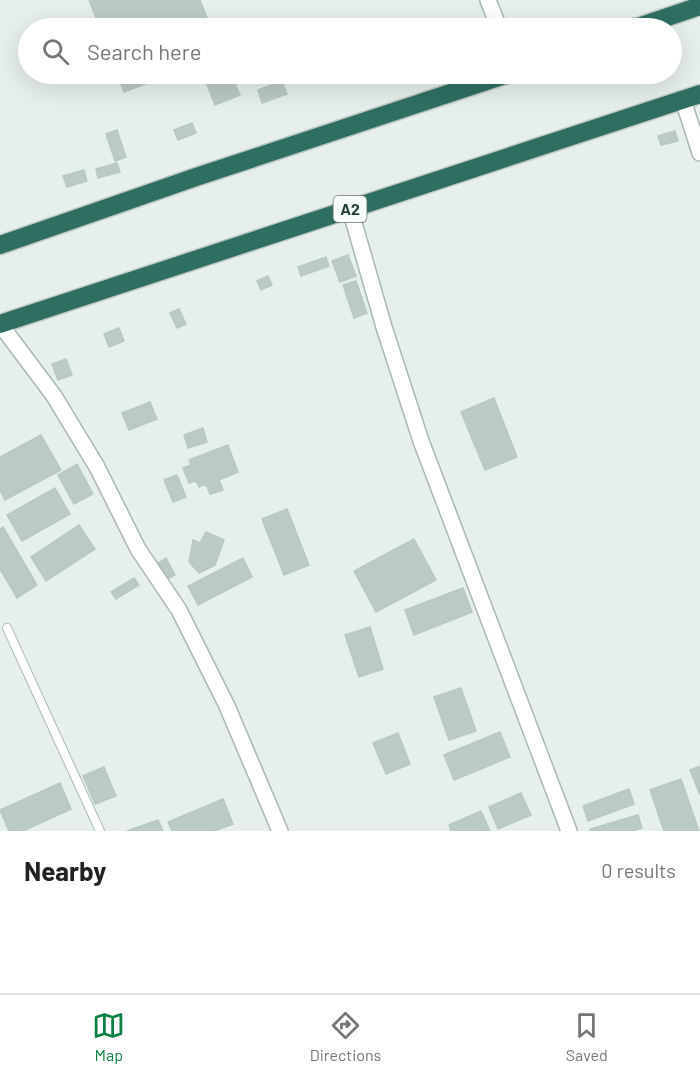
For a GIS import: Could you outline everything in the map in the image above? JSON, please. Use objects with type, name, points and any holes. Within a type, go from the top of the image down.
[{"type":"highway","points":[[665,18],[700,6]]},
{"type":"highway","points":[[0,245],[196,177],[478,84]]},
{"type":"highway","name":"A2","points":[[0,324],[700,94]]},
{"type":"street","points":[[488,0],[495,18]]},
{"type":"street","points":[[683,100],[700,153]]},
{"type":"street","points":[[350,209],[420,441],[568,831]]},
{"type":"street","points":[[0,324],[54,396],[97,467],[138,549],[179,610],[227,706],[280,831]]},
{"type":"lane","points":[[7,628],[100,831]]},
{"type":"building","points":[[89,0],[200,0],[207,18],[96,18]]},
{"type":"building","points":[[121,84],[145,84],[124,92]]},
{"type":"building","points":[[207,84],[235,84],[240,95],[215,105]]},
{"type":"building","points":[[274,84],[283,84],[287,94],[262,103],[258,90]]},
{"type":"building","points":[[192,123],[196,133],[178,140],[174,130]]},
{"type":"building","points":[[117,130],[126,157],[115,161],[106,134]]},
{"type":"building","points":[[675,131],[678,141],[661,145],[658,136]]},
{"type":"building","points":[[117,163],[120,172],[98,178],[96,169]]},
{"type":"building","points":[[84,170],[87,181],[67,187],[63,176]]},
{"type":"building","points":[[348,255],[356,276],[340,282],[332,261]]},
{"type":"building","points":[[326,257],[329,266],[301,276],[298,267]]},
{"type":"building","points":[[268,276],[272,285],[261,290],[257,281]]},
{"type":"building","points":[[356,281],[367,313],[354,318],[343,285]]},
{"type":"building","points":[[179,309],[186,324],[177,328],[170,313]]},
{"type":"building","points":[[119,328],[124,341],[109,347],[104,334]]},
{"type":"building","points":[[66,359],[72,375],[58,380],[52,364]]},
{"type":"building","points":[[494,398],[517,457],[485,470],[461,412]]},
{"type":"building","points":[[150,402],[157,419],[129,430],[122,413]]},
{"type":"building","points":[[203,428],[207,442],[188,448],[184,435]]},
{"type":"building","points":[[41,435],[61,470],[5,500],[0,490],[0,457]]},
{"type":"building","points":[[228,445],[238,472],[219,480],[223,490],[210,494],[206,484],[199,487],[196,481],[189,483],[183,468],[191,465],[189,460]]},
{"type":"building","points":[[77,464],[93,494],[74,504],[58,475]]},
{"type":"building","points":[[177,475],[186,497],[173,502],[164,480]]},
{"type":"building","points":[[55,488],[70,514],[22,541],[7,515]]},
{"type":"building","points":[[287,509],[309,565],[284,575],[262,519]]},
{"type":"building","points":[[79,525],[95,549],[46,581],[31,557]]},
{"type":"building","points":[[3,527],[37,585],[17,598],[0,569],[0,529]]},
{"type":"building","points":[[206,532],[224,540],[215,565],[199,573],[189,562],[193,540],[200,543]]},
{"type":"building","points":[[414,539],[436,580],[376,612],[354,571]]},
{"type":"building","points":[[166,558],[175,575],[167,579],[158,563]]},
{"type":"building","points":[[243,558],[252,577],[198,605],[188,586]]},
{"type":"building","points":[[134,578],[139,585],[116,599],[111,592]]},
{"type":"building","points":[[463,588],[472,612],[414,635],[405,610]]},
{"type":"building","points":[[370,627],[383,669],[359,677],[345,635]]},
{"type":"building","points":[[461,688],[476,731],[449,740],[434,697]]},
{"type":"building","points":[[500,732],[510,757],[454,780],[444,755]]},
{"type":"building","points":[[398,733],[410,764],[386,774],[373,743]]},
{"type":"building","points":[[700,766],[700,795],[690,770]]},
{"type":"building","points":[[104,767],[116,796],[95,804],[83,776]]},
{"type":"building","points":[[681,779],[699,831],[664,831],[650,790]]},
{"type":"building","points":[[60,783],[71,809],[23,831],[9,831],[0,810]]},
{"type":"building","points":[[629,789],[634,804],[588,821],[583,806]]},
{"type":"building","points":[[521,793],[531,815],[498,829],[489,807]]},
{"type":"building","points":[[223,799],[233,824],[214,831],[172,831],[168,822]]},
{"type":"building","points":[[481,811],[490,831],[451,831],[449,825]]},
{"type":"building","points":[[638,815],[642,828],[633,831],[590,831],[590,829]]},
{"type":"building","points":[[158,820],[163,831],[127,831]]}]
